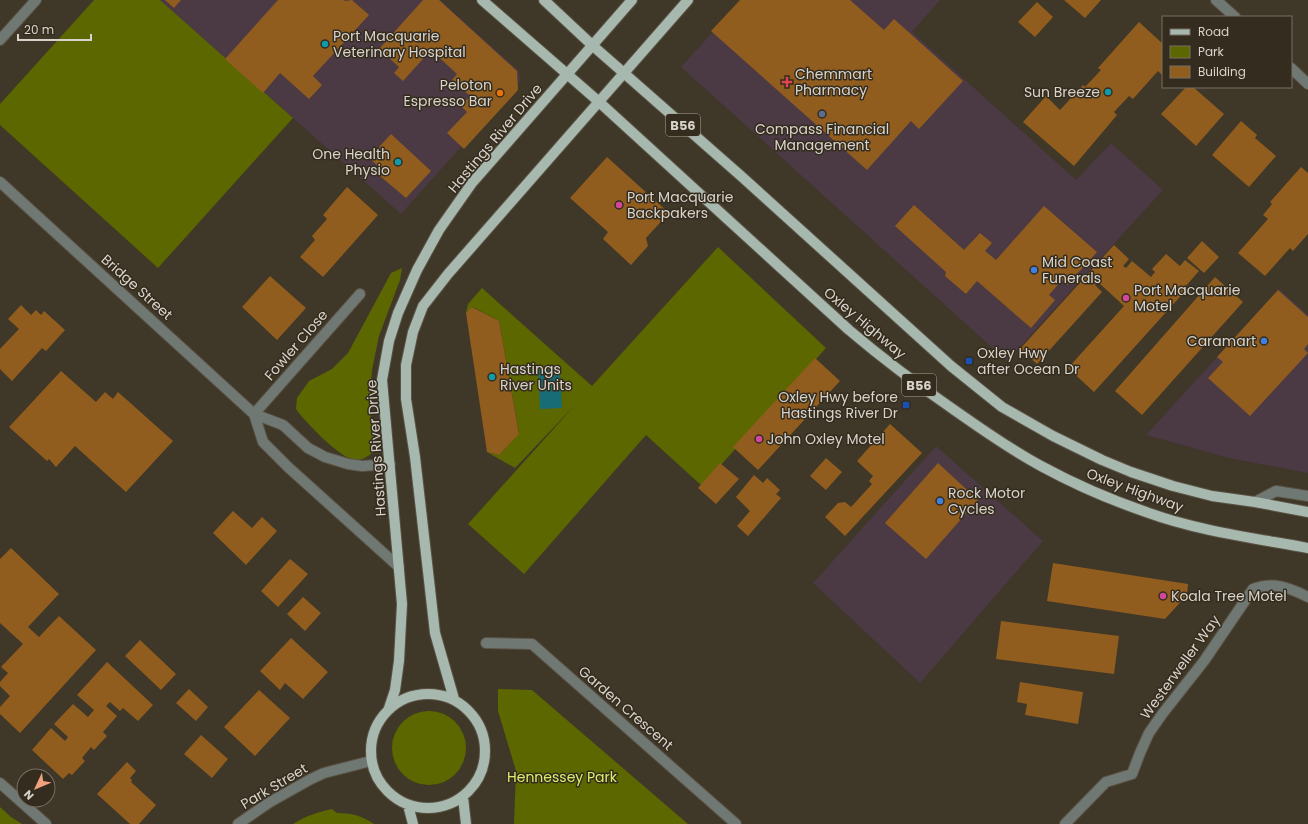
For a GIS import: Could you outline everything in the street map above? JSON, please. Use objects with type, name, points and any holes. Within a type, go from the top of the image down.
[{"type":"main road","name":"Oxley Highway","points":[[482,0],[598,101],[866,344],[913,381],[1010,448],[1040,466],[1074,483],[1146,513],[1226,533],[1308,548]]},
{"type":"main road","name":"Oxley Highway","points":[[544,0],[592,45],[741,176],[951,366],[1002,407],[1053,436],[1102,460],[1131,472],[1173,486],[1204,494],[1308,512]]},
{"type":"main road","name":"Hastings River Drive","points":[[389,708],[395,690],[399,661],[402,604],[400,568],[382,380],[389,341],[398,314],[417,270],[439,230],[472,183],[632,0]]},
{"type":"main road","points":[[454,700],[435,633],[415,457],[406,399],[406,365],[413,332],[423,306],[448,274],[688,0]]},
{"type":"main road","points":[[428,693],[441,694],[468,709],[478,722],[484,737],[486,754],[483,770],[475,785],[464,796],[446,806],[427,809],[408,805],[390,795],[378,779],[371,761],[371,741],[377,723],[389,708],[400,700],[414,695],[428,693]]},
{"type":"main road","points":[[464,796],[466,824]]},
{"type":"main road","points":[[408,805],[413,824]]},
{"type":"street","points":[[0,40],[36,0]]},
{"type":"street","points":[[1216,0],[1234,16]]},
{"type":"street","points":[[1292,69],[1308,84]]},
{"type":"street","name":"Bridge Street","points":[[0,182],[254,414],[283,425],[308,448],[325,456],[348,464],[362,466],[390,464]]},
{"type":"street","name":"Fowler Close","points":[[254,414],[360,294]]},
{"type":"street","name":"Bridge Street","points":[[254,414],[263,442],[288,467],[400,568]]},
{"type":"street","points":[[1255,502],[1276,491],[1308,496]]},
{"type":"street","name":"Westerweller Way","points":[[1065,824],[1106,782],[1132,774],[1149,733],[1204,661],[1253,589],[1262,585],[1278,585],[1308,597]]},
{"type":"street","name":"Garden Crescent","points":[[486,643],[532,644],[736,824]]},
{"type":"street","name":"Park Street","points":[[238,824],[270,802],[311,779],[324,773],[371,761]]},
{"type":"street","points":[[0,783],[46,824]]},
{"type":"shaded area","points":[[160,0],[440,0],[519,71],[520,81],[401,214]]},
{"type":"shaded area","points":[[742,0],[940,0],[912,32],[1076,180],[1111,143],[1163,190],[1007,361],[681,67]]},
{"type":"shaded area","points":[[1279,289],[1308,315],[1308,473],[1229,458],[1146,435]]},
{"type":"shaded area","points":[[936,446],[1043,541],[920,683],[813,583]]},
{"type":"green space","points":[[94,0],[160,0],[293,118],[158,268],[0,125],[0,104]]},
{"type":"green space","points":[[718,247],[826,348],[702,486],[646,435],[524,574],[468,524],[576,404],[515,468],[487,452],[499,455],[519,433],[499,321],[473,307],[466,313],[468,304],[482,288],[592,386]]},
{"type":"green space","points":[[402,268],[400,280],[379,336],[372,370],[369,407],[374,439],[373,452],[362,459],[354,460],[331,446],[306,422],[296,409],[297,398],[309,381],[332,369],[348,353],[391,273]]},
{"type":"green space","name":"Hennessey Park","points":[[498,689],[532,690],[688,824],[514,824],[516,771],[498,711]]},
{"type":"green space","points":[[429,711],[443,714],[455,722],[463,734],[466,748],[463,762],[455,774],[443,782],[429,785],[415,782],[403,774],[395,762],[392,748],[395,734],[403,722],[415,714]]},
{"type":"green space","points":[[0,807],[11,817],[22,824],[0,824]]},
{"type":"green space","points":[[332,809],[337,813],[352,814],[361,817],[374,824],[293,824],[322,811]]},
{"type":"water","points":[[560,369],[562,408],[540,409],[538,370]]},
{"type":"building","points":[[165,0],[181,0],[174,8]]},
{"type":"building","points":[[278,0],[352,0],[369,15],[313,76],[322,85],[309,99],[280,73],[263,93],[225,59]]},
{"type":"building","points":[[423,0],[439,0],[517,71],[518,90],[464,149],[447,133],[467,112],[461,106],[470,96],[452,80],[457,74],[431,50],[403,81],[394,73],[399,67],[379,49]]},
{"type":"building","points":[[740,0],[850,0],[884,30],[894,19],[963,81],[919,129],[911,121],[867,170],[711,31]]},
{"type":"building","points":[[1064,0],[1101,0],[1085,18]]},
{"type":"building","points":[[1037,2],[1053,17],[1035,37],[1018,22]]},
{"type":"building","name":"Sun Breeze","points":[[1139,22],[1162,43],[1162,75],[1158,71],[1133,99],[1129,96],[1114,112],[1117,115],[1074,166],[1023,122],[1046,96],[1060,110],[1083,85],[1085,87],[1101,70],[1098,68]]},
{"type":"building","points":[[1185,88],[1194,88],[1224,114],[1196,146],[1161,114]]},
{"type":"building","points":[[1241,121],[1257,135],[1255,138],[1276,156],[1249,187],[1212,155]]},
{"type":"building","name":"One Health Physio","points":[[391,134],[431,171],[406,198],[374,171],[379,167],[369,158]]},
{"type":"building","name":"Port Macquarie Backpakers","points":[[607,157],[669,213],[646,238],[648,246],[631,265],[603,239],[608,232],[570,198]]},
{"type":"building","points":[[1301,167],[1308,173],[1308,234],[1293,251],[1290,248],[1265,276],[1238,253],[1268,219],[1263,215],[1272,204],[1270,202]]},
{"type":"building","points":[[347,187],[378,215],[323,277],[300,257],[315,240],[312,236],[327,219],[323,215]]},
{"type":"building","name":"Mid Coast Funerals","points":[[914,205],[964,250],[980,233],[992,243],[985,251],[996,260],[1044,206],[1097,252],[1067,285],[1062,280],[1049,295],[1055,300],[1031,328],[977,281],[966,294],[945,276],[946,272],[895,226]]},
{"type":"building","points":[[1202,241],[1219,257],[1204,273],[1187,258]]},
{"type":"building","points":[[1114,245],[1129,259],[1123,266],[1126,268],[1132,261],[1151,277],[1155,272],[1152,269],[1166,254],[1180,266],[1185,260],[1199,271],[1185,287],[1187,289],[1094,392],[1068,368],[1124,306],[1098,282],[1095,285],[1102,292],[1037,364],[1020,349]]},
{"type":"building","points":[[270,276],[306,308],[277,340],[242,307]]},
{"type":"building","points":[[1215,277],[1243,302],[1142,415],[1115,391]]},
{"type":"building","points":[[1278,290],[1308,317],[1308,344],[1304,349],[1308,353],[1250,416],[1208,378],[1223,362],[1217,357]]},
{"type":"building","points":[[21,305],[31,315],[36,310],[41,315],[44,311],[65,330],[46,351],[42,348],[12,381],[0,369],[0,349],[19,329],[8,319]]},
{"type":"building","name":"Hastings River Units","points":[[472,307],[499,321],[519,434],[499,455],[487,452],[466,313]]},
{"type":"building","points":[[815,358],[840,381],[758,470],[733,447]]},
{"type":"building","points":[[61,371],[96,402],[105,392],[113,399],[118,392],[173,441],[126,492],[75,446],[56,467],[49,459],[47,461],[9,427]]},
{"type":"building","points":[[890,424],[922,453],[845,536],[825,517],[838,503],[845,502],[851,507],[872,484],[869,481],[873,476],[857,461]]},
{"type":"building","points":[[826,458],[842,472],[826,490],[810,476]]},
{"type":"building","points":[[720,463],[739,479],[716,504],[698,488]]},
{"type":"building","points":[[938,463],[978,500],[926,559],[885,523]]},
{"type":"building","points":[[754,475],[763,483],[767,478],[780,490],[776,494],[781,498],[748,536],[737,526],[750,511],[736,497]]},
{"type":"building","points":[[233,511],[252,528],[262,517],[277,531],[246,565],[213,533]]},
{"type":"building","points":[[11,548],[59,594],[28,627],[39,637],[59,616],[96,650],[20,733],[0,714],[0,707],[10,696],[0,686],[0,682],[8,673],[1,667],[23,644],[0,623],[0,559]]},
{"type":"building","points":[[290,559],[308,574],[278,607],[261,591]]},
{"type":"building","points":[[1053,563],[1188,584],[1187,595],[1165,619],[1047,601]]},
{"type":"building","points":[[303,597],[321,613],[305,631],[287,614]]},
{"type":"building","points":[[1001,621],[1119,636],[1114,674],[996,659]]},
{"type":"building","points":[[291,638],[328,672],[303,699],[285,683],[280,690],[260,671]]},
{"type":"building","points":[[140,640],[176,674],[161,690],[125,656]]},
{"type":"building","points":[[107,662],[153,705],[138,721],[123,708],[120,711],[110,702],[106,706],[117,716],[103,732],[107,736],[94,750],[91,747],[82,758],[85,761],[72,775],[69,773],[63,779],[56,772],[56,768],[51,768],[32,750],[51,728],[65,741],[68,737],[54,724],[73,704],[88,717],[94,710],[77,695]]},
{"type":"building","points":[[1020,682],[1083,692],[1078,724],[1025,715],[1027,704],[1017,702]]},
{"type":"building","points":[[189,689],[208,707],[196,721],[176,703]]},
{"type":"building","points":[[259,690],[290,718],[255,756],[224,727]]},
{"type":"building","points":[[201,735],[228,759],[212,778],[184,754]]},
{"type":"building","points":[[127,762],[136,771],[130,778],[132,780],[131,782],[156,805],[139,824],[130,824],[97,794]]},
{"type":"place","name":"Port Macquarie Veterinary Hospital","points":[[325,44]]},
{"type":"place","name":"Chemmart Pharmacy","points":[[787,82]]},
{"type":"place","name":"Sun Breeze","points":[[1108,92]]},
{"type":"place","name":"Peloton Espresso Bar","points":[[500,93]]},
{"type":"place","name":"Compass Financial Management","points":[[822,114]]},
{"type":"place","name":"One Health Physio","points":[[398,162]]},
{"type":"place","name":"Port Macquarie Backpakers","points":[[619,205]]},
{"type":"place","name":"Mid Coast Funerals","points":[[1034,270]]},
{"type":"place","name":"Port Macquarie Motel","points":[[1126,298]]},
{"type":"place","name":"Caramart","points":[[1264,341]]},
{"type":"place","name":"Oxley Hwy after Ocean Dr","points":[[969,361]]},
{"type":"place","name":"Hastings River Units","points":[[492,377]]},
{"type":"place","name":"Oxley Hwy before Hastings River Dr","points":[[906,405]]},
{"type":"place","name":"John Oxley Motel","points":[[759,439]]},
{"type":"place","name":"Rock Motor Cycles","points":[[940,501]]},
{"type":"place","name":"Koala Tree Motel","points":[[1163,596]]}]
